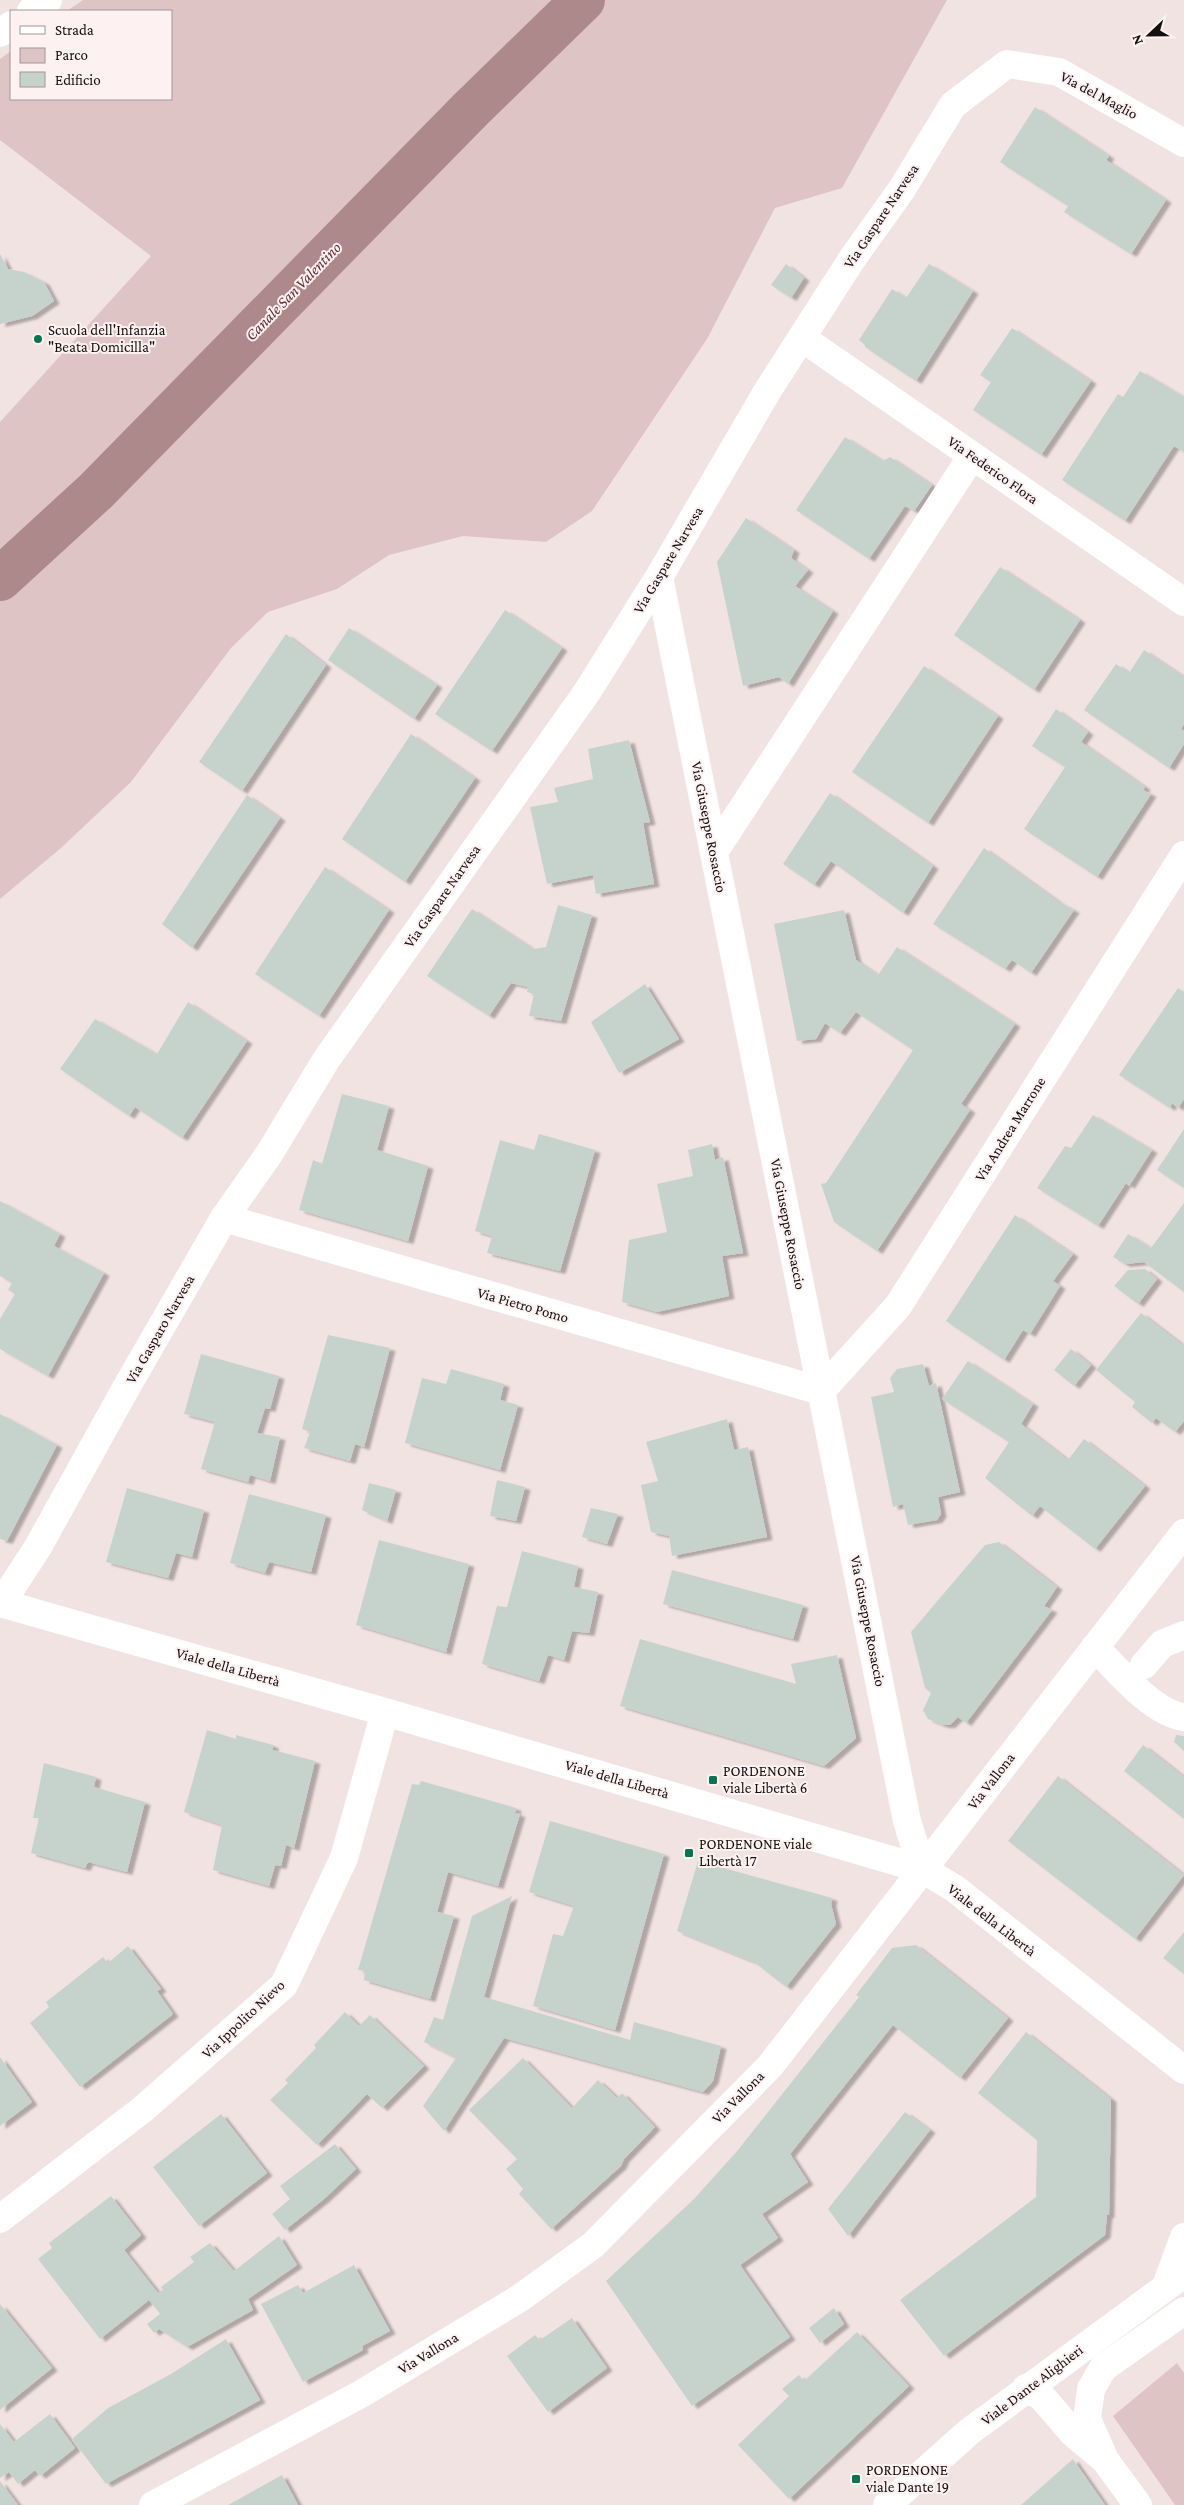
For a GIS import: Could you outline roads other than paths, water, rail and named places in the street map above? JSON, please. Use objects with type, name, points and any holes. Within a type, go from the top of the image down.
[{"type":"street","points":[[33,10],[48,0]]},
{"type":"street","name":"Via del Maglio","points":[[1007,64],[1058,72],[1184,143]]},
{"type":"street","name":"Via Gaspare Narvesa","points":[[326,1060],[586,692],[659,577],[768,390],[852,259],[902,189],[953,105],[1007,64]]},
{"type":"street","name":"Via Federico Flora","points":[[802,338],[1184,602]]},
{"type":"street","points":[[714,852],[972,456]]},
{"type":"street","name":"Via Giuseppe Rosaccio","points":[[659,577],[907,1821],[922,1869]]},
{"type":"street","name":"Via Andrea Marrone","points":[[822,1391],[898,1306],[1184,855]]},
{"type":"street","name":"Via Gasparo Narvesa","points":[[1,1604],[38,1547],[126,1388],[224,1218],[269,1154],[326,1060]]},
{"type":"street","name":"Via Pietro Pomo","points":[[224,1218],[822,1391]]},
{"type":"street","name":"Via Vallona","points":[[152,2505],[361,2394],[520,2298],[593,2245],[770,2066],[1184,1533]]},
{"type":"street","name":"Viale della Libertà","points":[[1,1604],[385,1712],[922,1869],[954,1888],[1182,2074]]},
{"type":"street","points":[[1144,1665],[1162,1644],[1184,1635]]},
{"type":"street","points":[[1095,1647],[1130,1682],[1166,1712],[1184,1717]]},
{"type":"street","name":"Via Ippolito Nievo","points":[[0,2219],[144,2109],[284,1984],[344,1858],[385,1712]]},
{"type":"street","points":[[1175,2280],[1184,2237]]},
{"type":"street","name":"Viale Dante Alighieri","points":[[887,2505],[970,2431],[1175,2280]]},
{"type":"street","points":[[1138,2505],[1106,2460],[1087,2418],[1091,2389],[1103,2368],[1184,2311]]},
{"type":"street","points":[[1026,2388],[1042,2397],[1073,2433],[1106,2460]]},
{"type":"waterway","name":"Canale San Valentino","points":[[0,579],[96,491],[471,109],[583,0]]},
{"type":"place","name":"Scuola dell'Infanzia \"Beata Domicilla\"","points":[[38,339]]},
{"type":"place","name":"PORDENONE viale Libertà 6","points":[[713,1780]]},
{"type":"place","name":"PORDENONE viale Libertà 17","points":[[689,1853]]},
{"type":"place","name":"PORDENONE viale Dante 19","points":[[856,2479]]}]
